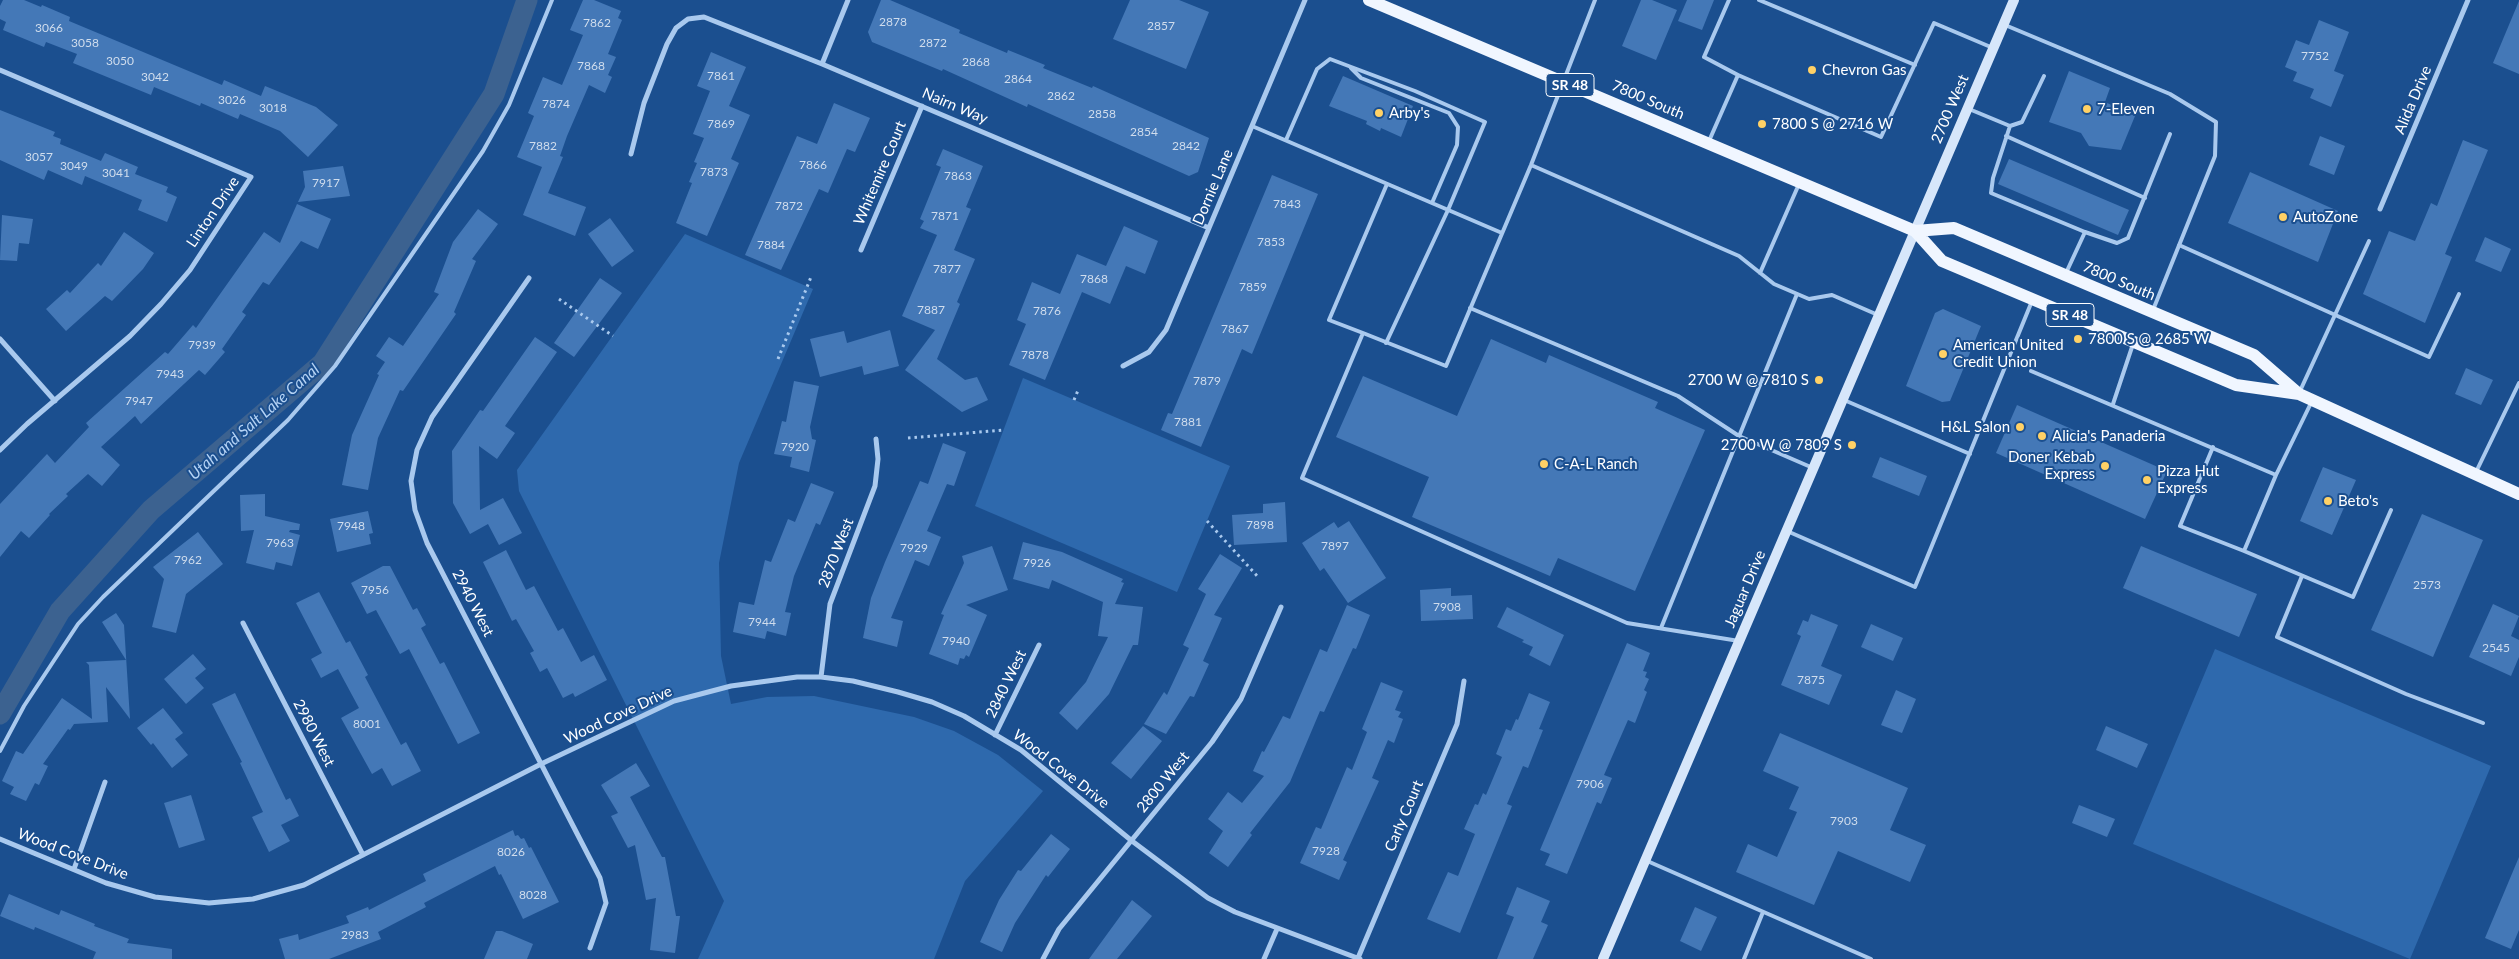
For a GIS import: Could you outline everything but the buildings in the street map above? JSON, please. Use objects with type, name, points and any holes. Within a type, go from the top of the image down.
[{"type":"main road","name":"7800 South","points":[[1369,0],[1915,231],[1942,261],[2236,385],[2299,394],[2519,494]]},
{"type":"main road","name":"2700 West","points":[[1915,231],[2014,0]]},
{"type":"main road","name":"7800 South","points":[[1915,231],[1954,228],[2254,355],[2299,394]]},
{"type":"main road","name":"Jaguar Drive","points":[[1603,959],[1785,530],[1915,231]]},
{"type":"street","points":[[822,64],[848,0]]},
{"type":"street","name":"Dornie Lane","points":[[1123,366],[1149,352],[1166,330],[1305,0]]},
{"type":"street","name":"Alida Drive","points":[[2380,209],[2468,0]]},
{"type":"street","name":"Nairn Way","points":[[631,154],[644,103],[667,44],[676,28],[688,19],[704,16],[1209,228]]},
{"type":"street","name":"Linton Drive","points":[[0,70],[251,177],[190,270],[161,304],[130,336],[0,450]]},
{"type":"street","name":"Whitemire Court","points":[[861,250],[922,106]]},
{"type":"street","name":"2940 West","points":[[529,278],[432,417],[417,450],[411,481],[415,510],[428,543],[600,878],[606,903],[590,948]]},
{"type":"street","points":[[0,339],[54,401]]},
{"type":"street","name":"2870 West","points":[[821,677],[830,604],[875,486],[878,459],[876,439]]},
{"type":"street","name":"2800 West","points":[[1044,959],[1059,929],[1212,742],[1241,700],[1281,607]]},
{"type":"street","name":"2980 West","points":[[243,623],[363,855]]},
{"type":"street","name":"2840 West","points":[[995,735],[1039,645]]},
{"type":"street","name":"Wood Cove Drive","points":[[0,838],[106,883],[155,897],[209,903],[253,899],[304,884],[541,764],[674,701],[731,686],[797,677],[821,677],[852,681],[932,702],[964,716],[1021,750],[1132,841],[1208,898],[1235,912],[1277,929],[1359,959]]},
{"type":"street","name":"Carly Court","points":[[1359,959],[1457,724],[1464,681]]},
{"type":"street","points":[[74,869],[105,782]]},
{"type":"street","points":[[1264,959],[1277,929]]},
{"type":"lane","points":[[0,751],[24,706],[78,624],[288,420],[335,366],[483,151],[510,105],[552,0]]},
{"type":"lane","points":[[1387,184],[1329,320],[1446,366],[1531,165],[1594,0]]},
{"type":"lane","points":[[1729,0],[1704,57],[1881,137],[1934,24],[1993,48]]},
{"type":"lane","points":[[1759,0],[1915,65]]},
{"type":"lane","points":[[2004,25],[2170,94],[2216,122],[2215,156],[2152,312]]},
{"type":"lane","points":[[1286,140],[1316,69],[1330,59],[1415,91],[1485,122],[1448,210],[1386,342]]},
{"type":"lane","points":[[1350,67],[1361,78],[1449,113],[1458,127],[1458,145],[1432,203]]},
{"type":"lane","points":[[1708,143],[1738,74]]},
{"type":"lane","points":[[1967,108],[2010,126],[2022,122],[2044,76]]},
{"type":"lane","points":[[1252,126],[1502,233]]},
{"type":"lane","points":[[2010,126],[1993,178],[1991,193],[2085,232],[2117,243],[2128,238],[2170,134]]},
{"type":"lane","points":[[2006,136],[2145,198]]},
{"type":"lane","points":[[1531,165],[1739,256],[1774,284],[1808,299],[1832,295],[1878,315]]},
{"type":"lane","points":[[1760,273],[1800,182]]},
{"type":"lane","points":[[2065,275],[2085,232]]},
{"type":"lane","points":[[2299,394],[2369,241]]},
{"type":"lane","points":[[2178,245],[2429,358],[2459,294]]},
{"type":"lane","points":[[1660,628],[1797,294]]},
{"type":"lane","points":[[1785,530],[1915,587],[2033,299]]},
{"type":"lane","points":[[1470,308],[1678,396],[1739,436],[1813,468]]},
{"type":"lane","points":[[1363,334],[1302,478],[1627,623],[1739,641]]},
{"type":"lane","points":[[2113,404],[2133,342]]},
{"type":"lane","points":[[2031,370],[2276,474]]},
{"type":"lane","points":[[2475,474],[2519,384]]},
{"type":"lane","points":[[1842,400],[1970,454]]},
{"type":"lane","points":[[2244,551],[2276,474],[2313,400]]},
{"type":"lane","points":[[2213,447],[2180,526],[2353,597],[2391,510]]},
{"type":"lane","points":[[2302,576],[2277,637],[2406,694],[2483,723]]},
{"type":"lane","points":[[1646,860],[1871,959]]},
{"type":"lane","points":[[1744,959],[1763,912]]},
{"type":"path","points":[[778,359],[811,277]]},
{"type":"path","points":[[559,299],[613,336]]},
{"type":"path","points":[[1074,400],[1079,388]]},
{"type":"path","points":[[908,438],[1004,430]]},
{"type":"path","points":[[1207,521],[1259,578]]},
{"type":"shaded area","points":[[685,234],[813,289],[739,463],[719,563],[721,656],[731,704],[767,697],[814,696],[914,717],[954,731],[998,755],[1043,791],[965,881],[934,959],[698,959],[724,901],[519,491],[517,470]]},
{"type":"shaded area","points":[[1023,378],[1230,466],[1177,592],[975,506]]},
{"type":"shaded area","points":[[2215,649],[2491,766],[2410,959],[2133,844]]},
{"type":"waterway","name":"Utah and Salt Lake Canal","points":[[0,714],[60,611],[151,510],[323,363],[494,94],[527,0]]},
{"type":"place","name":"Chevron Gas","points":[[1812,70]]},
{"type":"place","name":"7-Eleven","points":[[2087,109]]},
{"type":"place","name":"Arby's","points":[[1379,113]]},
{"type":"place","name":"7800 S @ 2716 W","points":[[1762,124]]},
{"type":"place","name":"AutoZone","points":[[2283,217]]},
{"type":"place","name":"7800 S @ 2685 W","points":[[2078,339]]},
{"type":"place","name":"American United Credit Union","points":[[1943,354]]},
{"type":"place","name":"2700 W @ 7810 S","points":[[1819,380]]},
{"type":"place","name":"H&L Salon","points":[[2020,427]]},
{"type":"place","name":"Alicia's Panaderia","points":[[2042,436]]},
{"type":"place","name":"2700 W @ 7809 S","points":[[1852,445]]},
{"type":"place","name":"C-A-L Ranch","points":[[1544,464]]},
{"type":"place","name":"Doner Kebab Express","points":[[2105,466]]},
{"type":"place","name":"Pizza Hut Express","points":[[2147,480]]},
{"type":"place","name":"Beto's","points":[[2328,501]]}]
